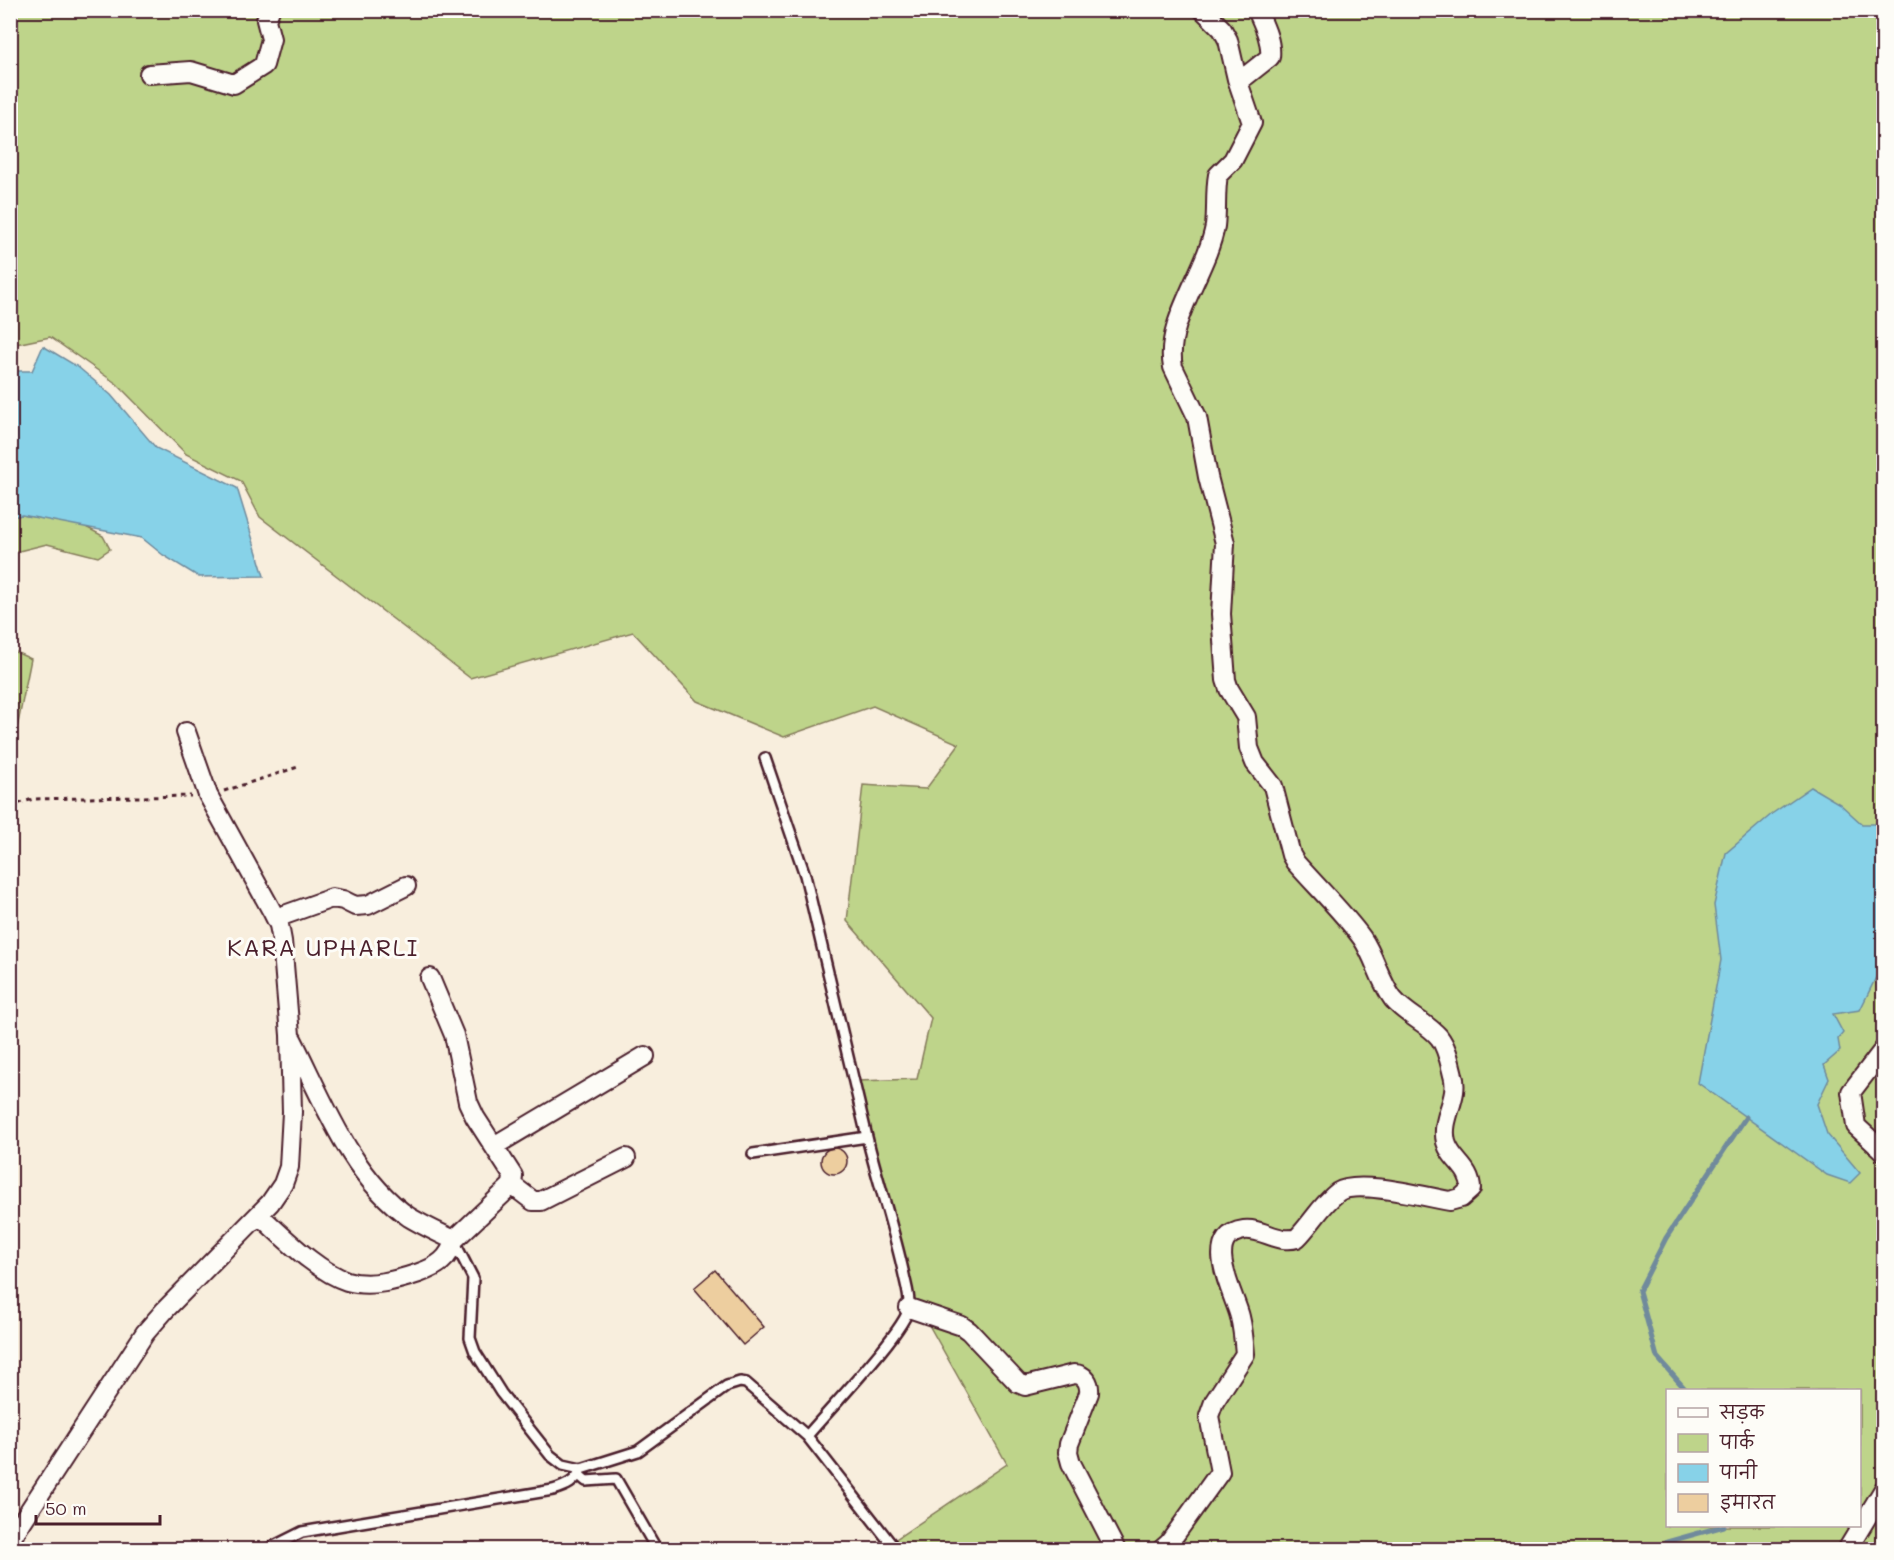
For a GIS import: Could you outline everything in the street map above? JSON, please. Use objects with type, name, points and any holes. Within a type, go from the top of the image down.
[{"type":"street","points":[[149,74],[191,71],[234,84],[264,65],[271,39],[266,20],[270,10]]},
{"type":"street","points":[[1161,1550],[1169,1544],[1220,1472],[1209,1416],[1214,1402],[1245,1354],[1240,1316],[1222,1262],[1221,1252],[1229,1237],[1239,1231],[1249,1229],[1284,1239],[1297,1238],[1332,1198],[1347,1188],[1372,1188],[1450,1201],[1461,1198],[1472,1189],[1472,1179],[1452,1155],[1445,1136],[1444,1123],[1455,1089],[1454,1079],[1440,1037],[1402,1008],[1394,999],[1385,987],[1362,938],[1295,862],[1291,855],[1273,786],[1255,763],[1249,748],[1246,717],[1226,680],[1221,614],[1225,543],[1208,477],[1197,417],[1172,361],[1178,321],[1206,259],[1215,226],[1218,175],[1233,160],[1252,123],[1225,33],[1203,10]]},
{"type":"street","points":[[1237,79],[1246,76],[1270,57],[1265,29],[1257,10]]},
{"type":"street","points":[[10,1540],[151,1325],[270,1203],[283,1184],[289,1167],[292,1112],[290,1035],[282,941],[276,918],[208,795],[186,732]]},
{"type":"street","points":[[276,918],[332,898],[355,906],[368,904],[406,886]]},
{"type":"street","points":[[259,1215],[331,1273],[347,1281],[364,1284],[406,1278],[440,1264],[452,1249],[454,1240],[512,1185],[513,1176],[475,1117],[468,1102],[454,1035],[430,978]]},
{"type":"street","points":[[290,1035],[347,1147],[369,1179],[408,1216],[454,1240]]},
{"type":"street","points":[[1884,1049],[1851,1092],[1856,1126],[1884,1152]]},
{"type":"street","points":[[495,1146],[645,1056]]},
{"type":"street","points":[[512,1185],[534,1201],[541,1201],[626,1158]]},
{"type":"street","points":[[909,1308],[969,1330],[1018,1383],[1025,1386],[1074,1374],[1086,1379],[1089,1384],[1089,1393],[1068,1452],[1075,1473],[1116,1550]]},
{"type":"street","points":[[1861,1527],[1884,1489]]},
{"type":"street","points":[[1847,1550],[1861,1527]]},
{"type":"lane","points":[[765,758],[805,875],[879,1187],[900,1254],[909,1308],[904,1320],[890,1339],[807,1436]]},
{"type":"lane","points":[[753,1154],[867,1137]]},
{"type":"lane","points":[[454,1240],[473,1278],[470,1338],[475,1352],[501,1394],[550,1455],[563,1466],[580,1472],[586,1481],[616,1479],[657,1550]]},
{"type":"lane","points":[[266,1550],[302,1532],[553,1490],[568,1485],[580,1472],[638,1450],[727,1386],[740,1382],[746,1383],[807,1436],[896,1550]]},
{"type":"path","points":[[10,806],[33,799],[208,795],[298,767]]},
{"type":"green space","points":[[11,11],[1883,11],[1883,1549],[899,1549],[893,1541],[1007,1464],[907,1286],[858,1081],[917,1079],[931,1018],[847,921],[863,785],[926,789],[959,744],[873,706],[784,737],[697,701],[633,632],[470,678],[260,517],[241,481],[186,454],[117,384],[50,337],[11,345]]},
{"type":"green space","points":[[22,515],[82,525],[103,536],[110,549],[98,557],[47,544],[11,553],[10,517]]},
{"type":"green space","points":[[11,650],[31,659],[11,758]]},
{"type":"water","points":[[43,346],[78,367],[111,395],[156,448],[237,488],[264,576],[199,577],[163,555],[142,538],[22,515],[11,517],[11,371],[32,371]]},
{"type":"water","points":[[1811,787],[1840,804],[1862,824],[1883,824],[1883,963],[1860,1010],[1833,1014],[1843,1033],[1838,1039],[1840,1051],[1824,1065],[1829,1079],[1817,1104],[1827,1134],[1860,1173],[1850,1183],[1827,1175],[1698,1083],[1721,960],[1714,905],[1726,853],[1773,813]]},
{"type":"building","points":[[834,1148],[843,1152],[847,1161],[843,1170],[834,1174],[825,1170],[821,1161],[825,1152]]},
{"type":"building","points":[[715,1270],[764,1327],[743,1345],[694,1288]]},
{"type":"waterway","points":[[1685,1389],[1657,1357],[1639,1291],[1666,1238],[1746,1117]]},
{"type":"waterway","points":[[1660,1550],[1667,1542],[1720,1527]]},
{"type":"district","name":"KARA UPHARLI","points":[[323,948]]}]
